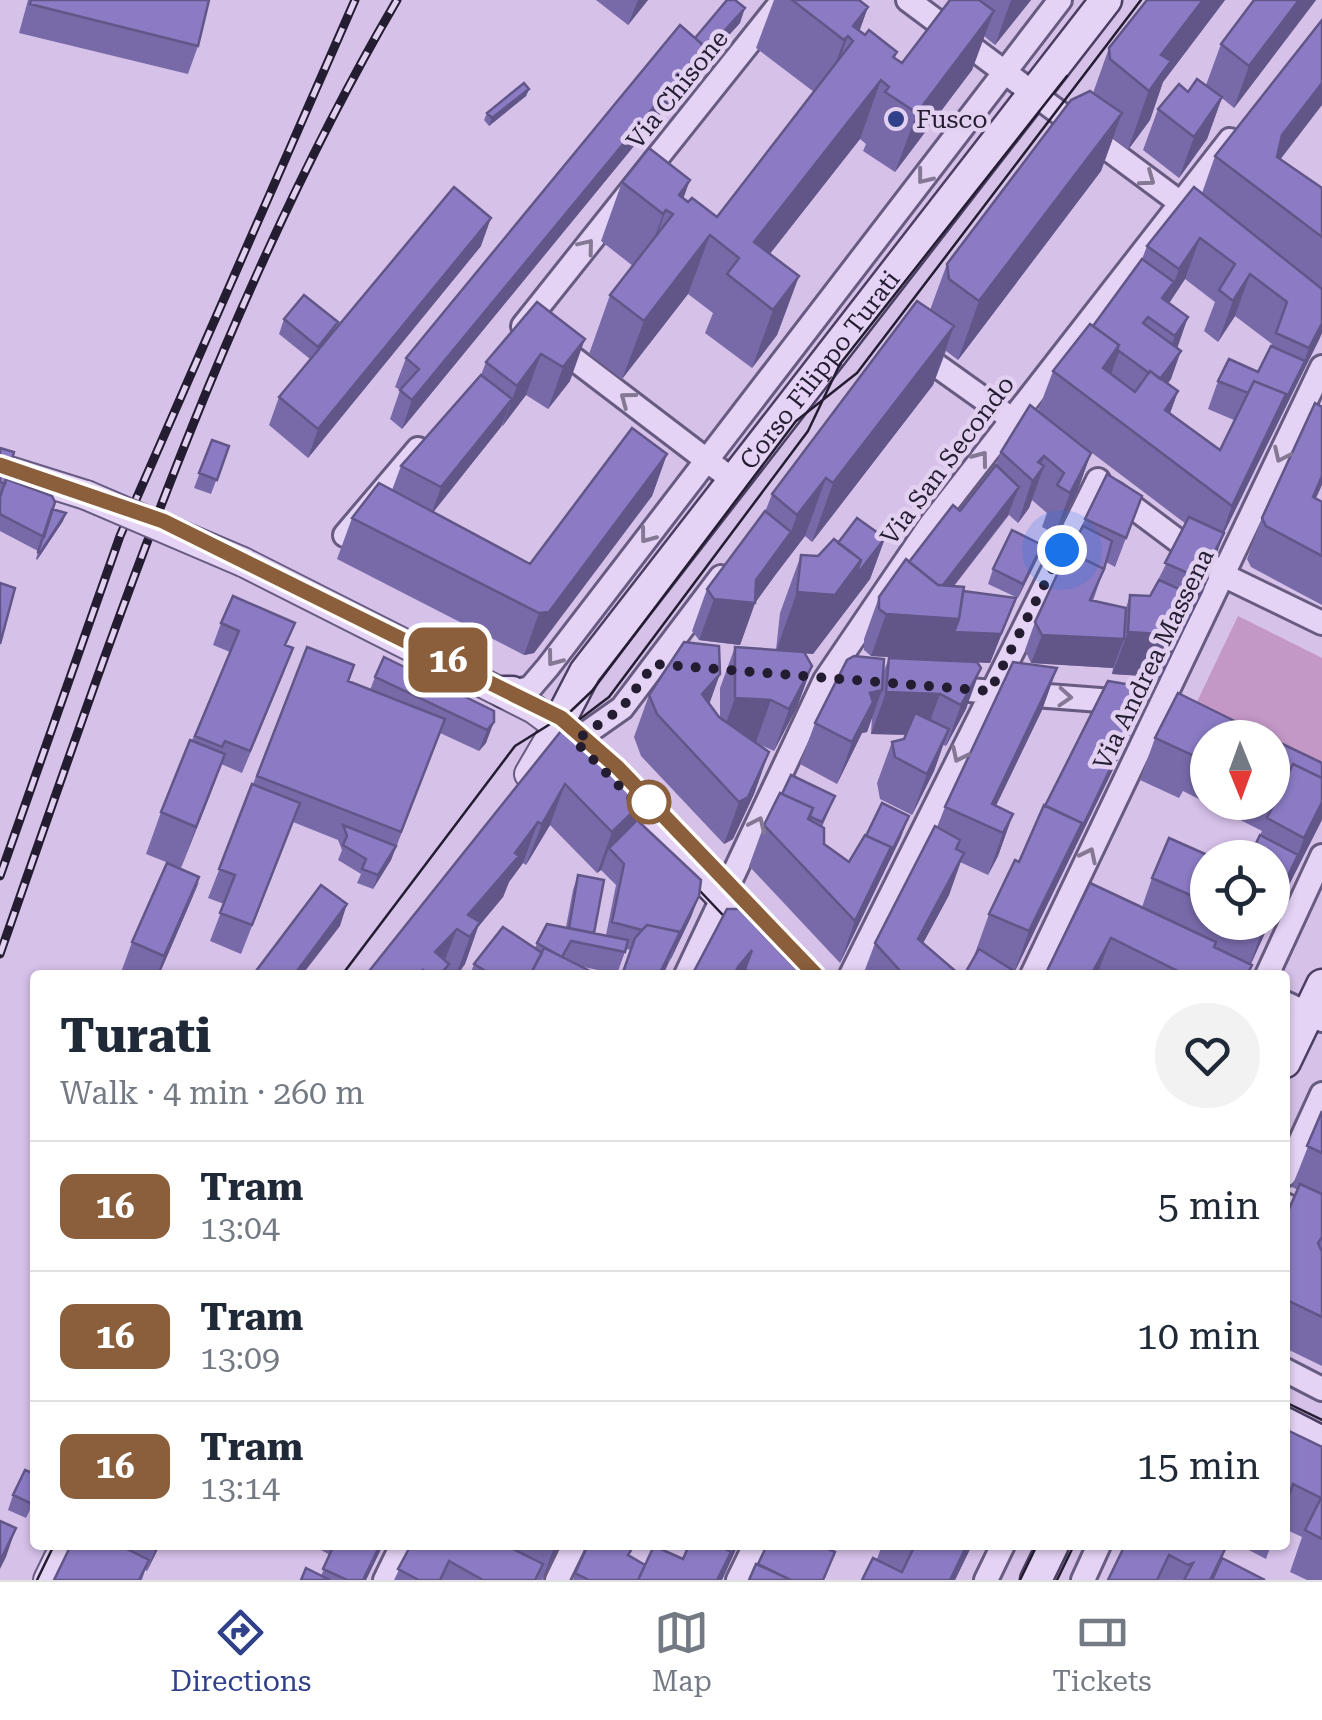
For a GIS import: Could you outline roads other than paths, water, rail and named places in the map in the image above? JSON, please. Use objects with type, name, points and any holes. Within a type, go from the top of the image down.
[{"type":"main road","name":"Corso Filippo Turati","points":[[562,735],[584,672],[1106,0]]},
{"type":"main road","points":[[562,735],[793,970]]},
{"type":"main road","points":[[1290,1050],[1305,1012],[1322,985]]},
{"type":"main road","points":[[1290,1425],[1322,1442]]},
{"type":"main road","points":[[1036,1580],[1050,1550]]},
{"type":"street","name":"Via Chisone","points":[[705,458],[519,330],[783,0]]},
{"type":"street","points":[[908,0],[1217,230]]},
{"type":"street","name":"Corso Filippo Turati","points":[[508,692],[534,684],[1060,0]]},
{"type":"street","points":[[1055,142],[1085,100]]},
{"type":"street","name":"Via San Secondo","points":[[688,970],[725,897],[816,679],[1011,419],[1240,128]]},
{"type":"street","points":[[902,341],[1042,441]]},
{"type":"street","name":"Via Andrea Massena","points":[[1035,970],[1074,908],[1170,708],[1322,367]]},
{"type":"street","points":[[345,534],[435,428]]},
{"type":"street","points":[[705,458],[734,480]]},
{"type":"street","points":[[0,468],[86,495],[242,562],[508,692],[562,735]]},
{"type":"street","points":[[853,970],[1091,475],[1226,576],[1322,623]]},
{"type":"street","points":[[512,794],[562,735],[622,708],[665,664],[737,556]]},
{"type":"street","points":[[588,615],[604,647]]},
{"type":"street","points":[[816,679],[856,681]]},
{"type":"street","points":[[914,686],[1170,708]]},
{"type":"street","points":[[1268,970],[1322,856]]},
{"type":"street","points":[[1290,1164],[1322,1094]]},
{"type":"street","points":[[1290,1206],[1322,1222]]},
{"type":"street","points":[[1290,1373],[1322,1389]]},
{"type":"street","points":[[48,1580],[63,1550]]},
{"type":"street","points":[[385,1580],[400,1550]]},
{"type":"street","points":[[557,1580],[572,1550]]},
{"type":"street","points":[[738,1580],[753,1550]]},
{"type":"street","points":[[986,1580],[1001,1550]]},
{"type":"street","points":[[1083,1580],[1097,1550]]},
{"type":"tram line","points":[[346,970],[515,746],[571,711],[592,691],[796,421],[857,373],[1141,0]]},
{"type":"tram line","points":[[568,728],[609,697],[808,431],[840,364],[1067,76]]},
{"type":"tram line","points":[[0,465],[163,521],[561,718],[617,768],[811,970]]},
{"type":"tram line","name":"16","points":[[0,465],[163,521],[561,718],[618,768],[811,970]]},
{"type":"tram line","points":[[680,870],[775,970]]},
{"type":"tram line","points":[[1290,1404],[1322,1420]]},
{"type":"tram line","points":[[37,1580],[52,1550]]},
{"type":"tram line","points":[[1020,1580],[1035,1550]]},
{"type":"tram line","points":[[1057,1580],[1072,1550]]},
{"type":"railway","points":[[0,876],[120,536],[355,0]]},
{"type":"railway","points":[[0,954],[129,589],[225,346],[335,112],[397,0]]},
{"type":"place","name":"Fusco","points":[[896,119]]}]
